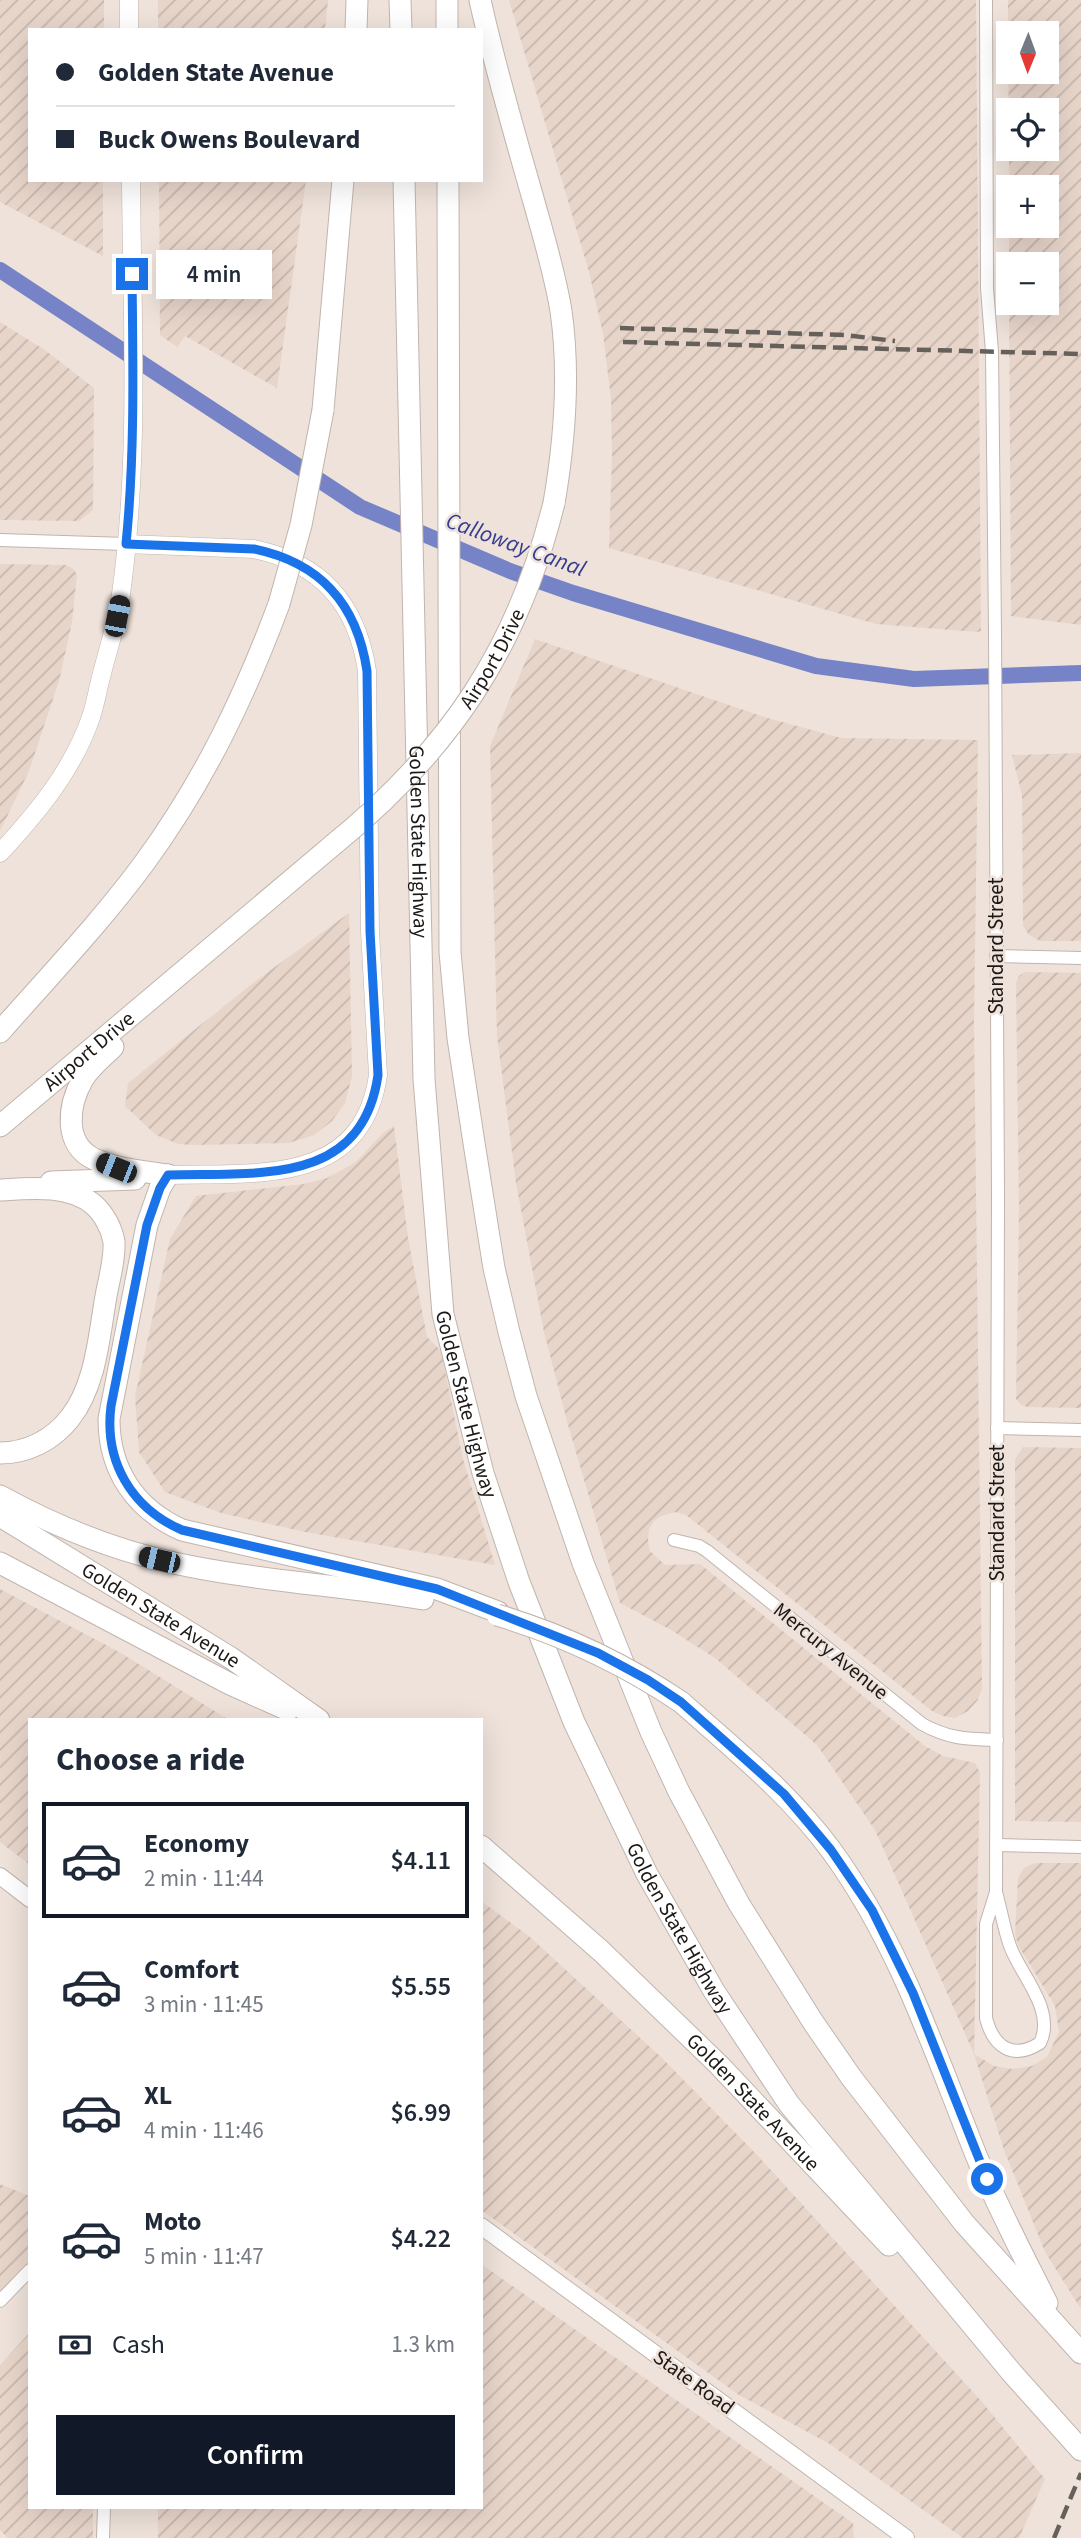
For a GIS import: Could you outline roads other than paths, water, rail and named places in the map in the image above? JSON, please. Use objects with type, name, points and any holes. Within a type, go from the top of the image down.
[{"type":"highway","points":[[356,28],[357,0]]},
{"type":"highway","points":[[400,0],[401,28]]},
{"type":"highway","points":[[447,0],[447,28]]},
{"type":"highway","name":"Airport Drive","points":[[0,1126],[380,805],[413,772],[459,716],[505,642],[519,612],[537,563],[554,502],[562,455],[565,363],[561,312],[543,233],[480,0]]},
{"type":"highway","points":[[0,1032],[145,862],[201,776],[242,697],[279,604],[301,526],[323,410],[343,182]]},
{"type":"highway","name":"Golden State Highway","points":[[404,182],[424,1079],[443,1314],[483,1473],[519,1582],[574,1722],[616,1814],[714,1991],[789,2104],[1012,2373],[1081,2451]]},
{"type":"highway","name":"Golden State Highway","points":[[448,182],[450,952],[458,1038],[494,1268],[526,1396],[600,1610],[645,1720],[679,1792],[752,1927],[813,2022],[888,2127],[964,2222],[1081,2353]]},
{"type":"highway","points":[[168,1175],[116,1168],[92,1158],[74,1141],[71,1117],[83,1080],[90,1070],[148,1014],[195,962]]},
{"type":"highway","points":[[0,1190],[40,1183],[145,1179],[168,1175]]},
{"type":"highway","points":[[168,1175],[160,1188],[147,1225],[109,1419],[111,1446],[116,1464],[131,1492],[156,1517],[182,1530],[437,1589],[544,1629],[625,1667],[681,1702],[784,1794],[831,1850],[872,1910],[913,1993],[978,2159],[1059,2327]]},
{"type":"highway","points":[[0,1190],[49,1189],[85,1199],[96,1206],[104,1217],[114,1242],[110,1277],[90,1377],[78,1406],[60,1430],[49,1438],[19,1451],[0,1453]]},
{"type":"highway","name":"Golden State Avenue","points":[[0,1496],[85,1536],[173,1563],[247,1576],[421,1598],[497,1613]]},
{"type":"highway","name":"Golden State Avenue","points":[[0,1516],[231,1658],[316,1718]]},
{"type":"highway","points":[[0,1563],[230,1684],[306,1718]]},
{"type":"highway","name":"Golden State Avenue","points":[[483,1848],[601,1951],[719,2066],[1012,2373]]},
{"type":"main road","points":[[129,0],[129,28]]},
{"type":"main road","points":[[0,853],[48,797],[68,766],[90,718],[121,594],[131,496],[134,403],[131,182]]},
{"type":"main road","points":[[126,544],[254,549],[274,553],[317,576],[334,591],[357,627],[367,671],[370,931],[378,1075],[375,1096],[368,1114],[346,1144],[314,1163],[270,1172],[168,1175]]},
{"type":"street","name":"Standard Street","points":[[986,0],[987,288],[992,352],[996,717],[999,1224],[996,1892],[1010,1947],[1042,2012],[1045,2024],[1040,2043],[1023,2051],[1006,2048],[997,2042],[990,2033],[986,2018],[986,1924],[996,1892]]},
{"type":"street","points":[[0,540],[126,544]]},
{"type":"street","points":[[996,956],[1081,958]]},
{"type":"street","points":[[997,1428],[1081,1430]]},
{"type":"street","name":"Mercury Avenue","points":[[674,1539],[708,1551],[922,1724],[939,1733],[960,1739],[997,1740]]},
{"type":"street","points":[[997,1845],[1081,1847]]},
{"type":"street","points":[[0,1876],[28,1897]]},
{"type":"street","name":"State Road","points":[[483,2227],[906,2538]]},
{"type":"street","points":[[0,2301],[28,2272]]},
{"type":"street","points":[[103,2538],[104,2509]]},
{"type":"waterway","name":"Calloway Canal","points":[[0,270],[360,507],[510,571],[573,593],[816,666],[914,679],[1081,673]]},
{"type":"railway","points":[[620,328],[845,335],[895,341]]},
{"type":"railway","points":[[623,342],[1081,354]]},
{"type":"railway","points":[[1054,2538],[1081,2473]]}]
